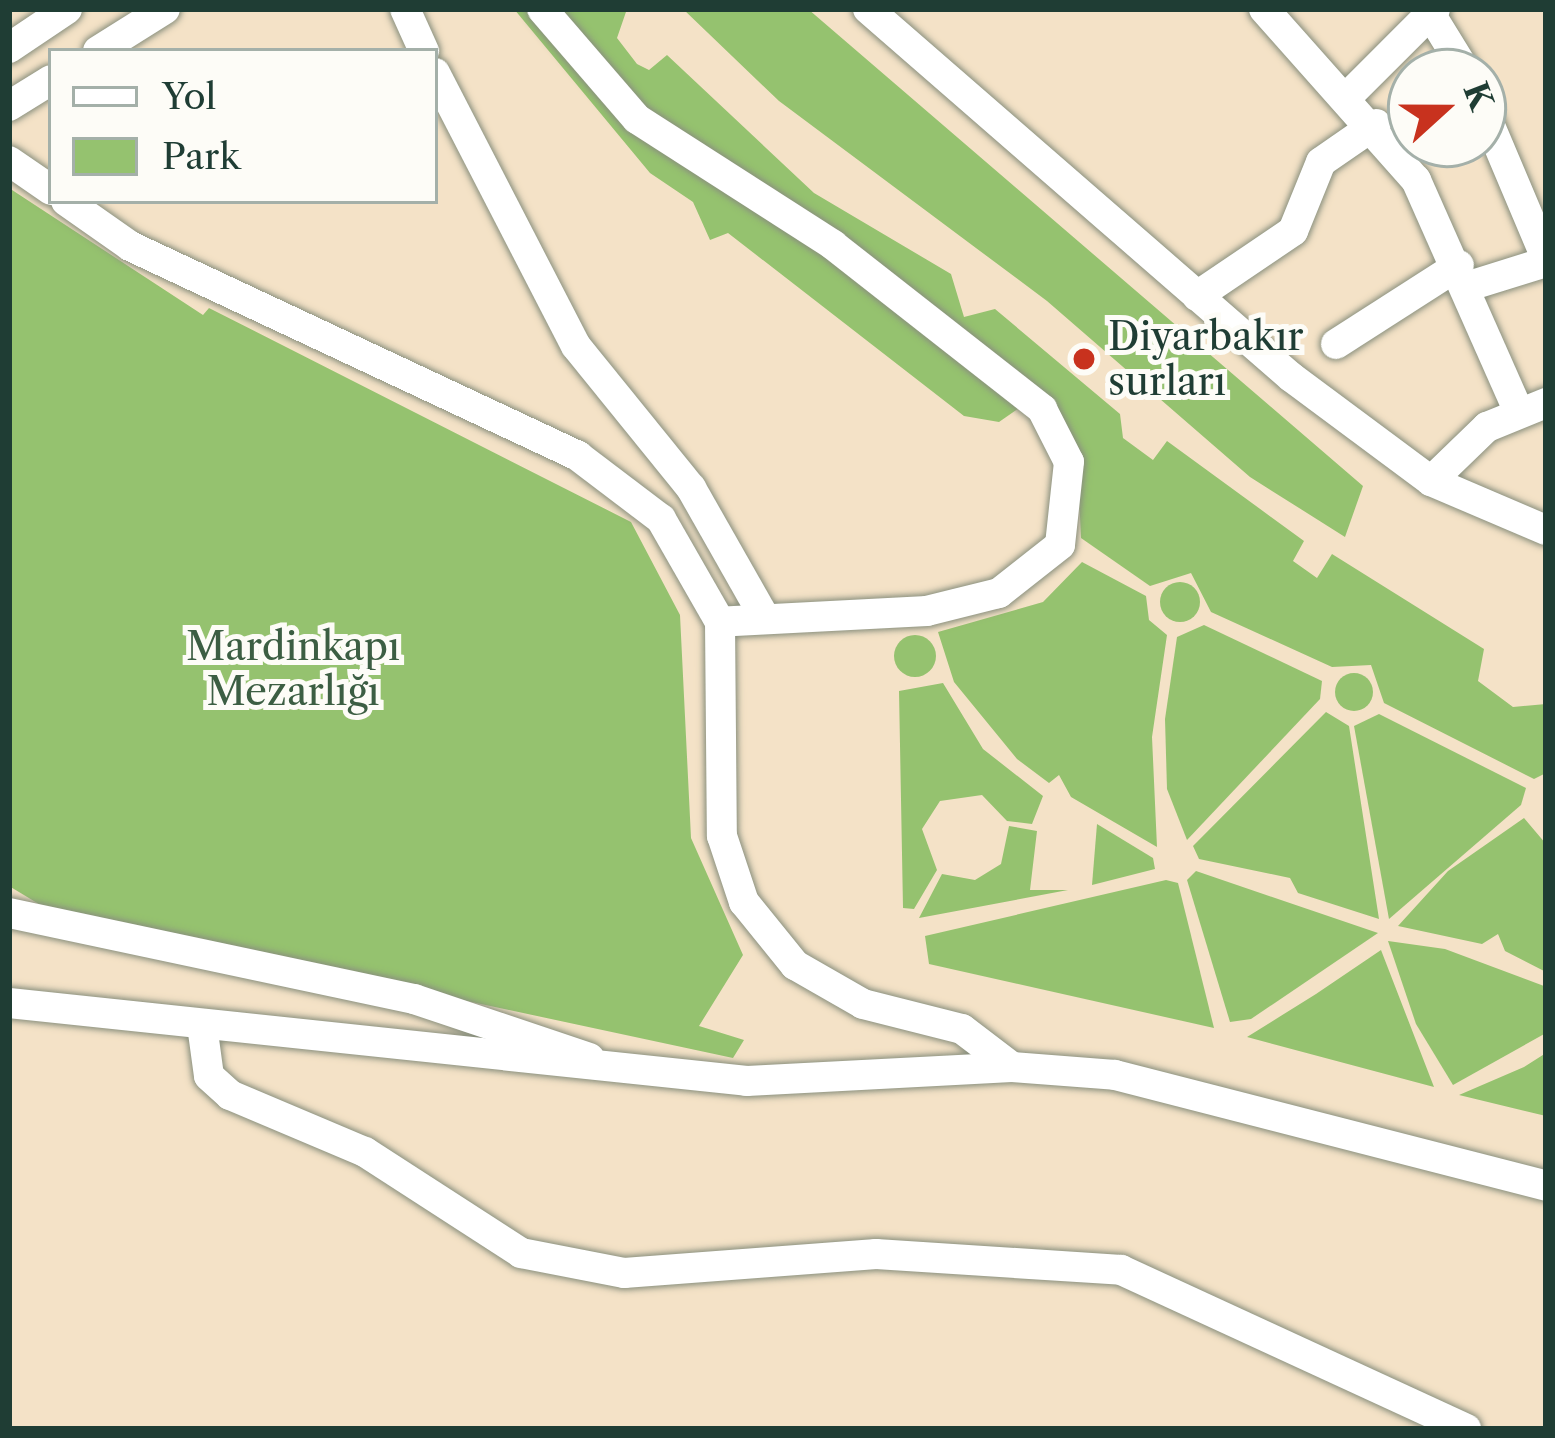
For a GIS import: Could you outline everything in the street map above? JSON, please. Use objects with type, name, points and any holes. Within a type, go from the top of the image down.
[{"type":"street","points":[[9,47],[67,9]]},
{"type":"street","points":[[103,48],[166,9]]},
{"type":"street","points":[[405,9],[423,48]]},
{"type":"street","points":[[542,9],[637,119],[832,245],[1042,409],[1062,442],[1060,544],[1023,580],[927,611],[720,622]]},
{"type":"street","points":[[868,9],[1197,296],[1430,481],[1546,530]]},
{"type":"street","points":[[1264,9],[1376,124],[1464,276],[1532,407],[1430,481]]},
{"type":"street","points":[[1348,96],[1433,12],[1453,48]]},
{"type":"street","points":[[438,79],[576,346],[691,488],[765,618]]},
{"type":"street","points":[[9,106],[48,82]]},
{"type":"street","points":[[1197,296],[1293,231],[1321,162],[1376,124]]},
{"type":"street","points":[[9,161],[48,188]]},
{"type":"street","points":[[1336,344],[1464,276],[1546,260],[1507,167]]},
{"type":"street","points":[[70,204],[130,247],[578,456],[661,519],[720,622],[722,836],[744,902],[795,965],[863,1004],[962,1029],[1012,1067]]},
{"type":"street","points":[[9,913],[414,999],[529,1030],[610,1068]]},
{"type":"street","points":[[9,1003],[747,1081],[1012,1067],[1207,1094],[1546,1186]]},
{"type":"street","points":[[202,1025],[209,1076],[230,1095],[364,1152],[520,1253],[624,1273],[877,1254],[1121,1270],[1466,1429]]},
{"type":"green space","points":[[514,9],[627,9],[617,38],[637,64],[649,70],[667,55],[814,193],[951,274],[964,317],[995,309],[1120,414],[1123,438],[1153,460],[1167,441],[1304,541],[1293,561],[1317,578],[1332,554],[1484,649],[1478,681],[1513,707],[1546,704],[1546,773],[1534,779],[1384,703],[1371,665],[1332,667],[1211,612],[1191,573],[1150,586],[1081,538],[1079,495],[1022,406],[999,422],[964,416],[728,233],[710,240],[693,202],[650,173]]},
{"type":"green space","points":[[683,9],[808,9],[1363,486],[1345,537],[1250,477],[1047,301],[779,101]]},
{"type":"green space","name":"Mardinkapı Mezarlığı","points":[[9,188],[203,315],[209,308],[631,522],[680,615],[691,838],[743,955],[699,1026],[744,1040],[733,1058],[52,912],[9,886]]},
{"type":"green space","points":[[1082,562],[1146,596],[1149,620],[1167,635],[1152,737],[1157,847],[1071,797],[1059,775],[1049,783],[1017,759],[954,682],[938,632],[1043,602]]},
{"type":"green space","points":[[1180,582],[1194,588],[1200,602],[1194,616],[1180,622],[1166,616],[1160,602],[1166,588]]},
{"type":"green space","points":[[1204,625],[1322,681],[1320,699],[1187,840],[1167,789],[1165,719],[1177,637]]},
{"type":"green space","points":[[915,635],[930,641],[936,656],[930,671],[915,677],[900,671],[894,656],[900,641]]},
{"type":"green space","points":[[1354,673],[1368,678],[1373,692],[1368,706],[1354,711],[1340,706],[1335,692],[1340,678]]},
{"type":"green space","points":[[943,683],[983,749],[1043,796],[1032,824],[1007,821],[982,795],[940,801],[922,829],[937,870],[914,909],[903,908],[899,691]]},
{"type":"green space","points":[[1326,712],[1349,726],[1379,919],[1298,893],[1290,878],[1199,859],[1193,846]]},
{"type":"green space","points":[[1379,714],[1526,788],[1521,805],[1389,919],[1354,726]]},
{"type":"green space","points":[[1524,818],[1546,844],[1546,972],[1505,951],[1498,934],[1482,944],[1398,926],[1448,871]]},
{"type":"green space","points":[[1097,824],[1153,858],[1155,869],[1092,885]]},
{"type":"green space","points":[[1009,826],[1037,831],[1030,890],[1068,890],[919,918],[942,874],[975,880],[1001,864]]},
{"type":"green space","points":[[1196,871],[1378,933],[1251,1019],[1230,1022],[1187,880]]},
{"type":"green space","points":[[1166,880],[1178,883],[1214,1028],[929,964],[925,936]]},
{"type":"green space","points":[[1388,941],[1445,949],[1544,986],[1546,1033],[1453,1085],[1416,1024]]},
{"type":"green space","points":[[1381,950],[1434,1087],[1247,1037],[1316,994]]},
{"type":"green space","points":[[1546,1053],[1546,1116],[1459,1095],[1524,1067]]},
{"type":"place","name":"Diyarbakır surları","points":[[1084,359]]}]
